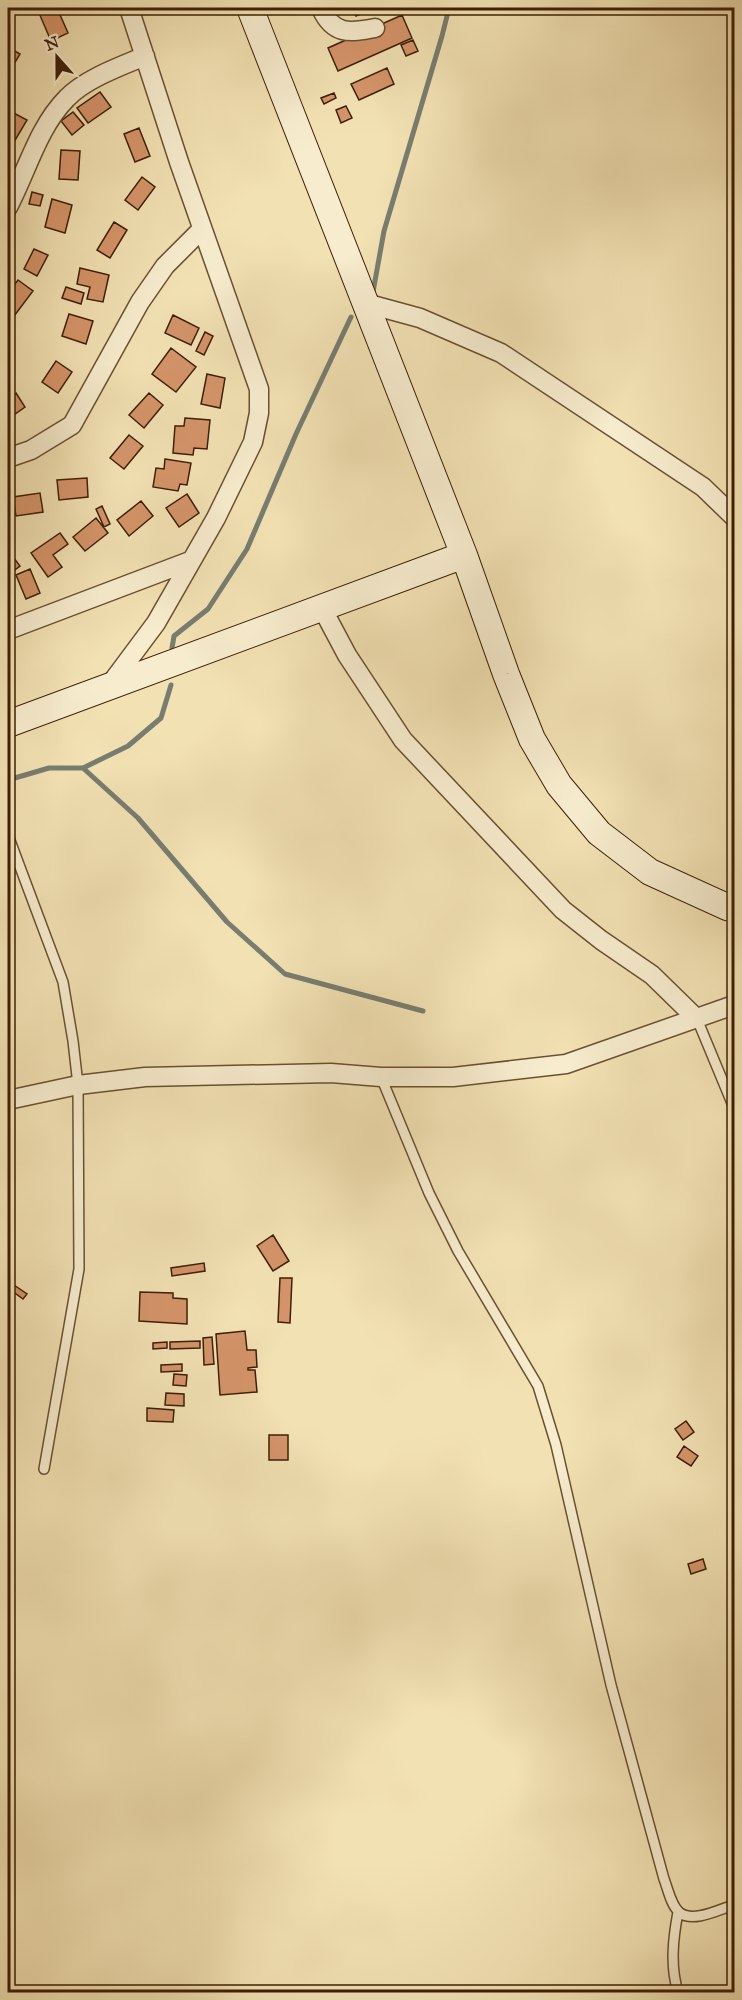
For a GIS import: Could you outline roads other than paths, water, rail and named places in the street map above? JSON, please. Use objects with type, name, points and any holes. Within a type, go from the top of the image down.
[{"type":"street","points":[[109,686],[156,623],[207,535],[253,442],[260,413],[259,389],[202,229],[129,8]]},
{"type":"street","points":[[250,8],[464,555],[506,674],[532,739],[559,785],[599,833],[650,872],[735,909]]},
{"type":"street","points":[[321,8],[336,29],[352,33],[375,28]]},
{"type":"street","points":[[8,207],[44,130],[68,97],[106,72],[145,56]]},
{"type":"street","points":[[8,458],[31,450],[72,425],[140,302],[165,266],[202,229]]},
{"type":"street","points":[[365,303],[420,318],[501,353],[703,487],[735,517]]},
{"type":"street","points":[[8,724],[464,555]]},
{"type":"street","points":[[8,630],[190,561]]},
{"type":"street","points":[[322,608],[347,656],[403,740],[562,910],[652,975],[697,1019]]},
{"type":"street","points":[[8,1100],[78,1085],[145,1077],[331,1073],[381,1077],[453,1077],[566,1064],[735,1005]]},
{"type":"lane","points":[[8,835],[63,982],[74,1041],[78,1085],[78,1269],[44,1469]]},
{"type":"lane","points":[[697,1019],[735,1108]]},
{"type":"lane","points":[[381,1077],[429,1193],[458,1251],[538,1386],[556,1445],[611,1685],[664,1879],[678,1912],[672,1974],[678,1992]]},
{"type":"lane","points":[[678,1912],[686,1916],[698,1916],[735,1905]]},
{"type":"waterway","points":[[373,292],[384,231],[449,8]]},
{"type":"waterway","points":[[172,648],[174,636],[208,609],[247,549],[296,434],[351,317]]},
{"type":"waterway","points":[[83,768],[128,746],[161,718],[171,685]]},
{"type":"waterway","points":[[8,780],[49,768],[83,768],[138,818],[227,922],[285,974],[423,1011]]}]
